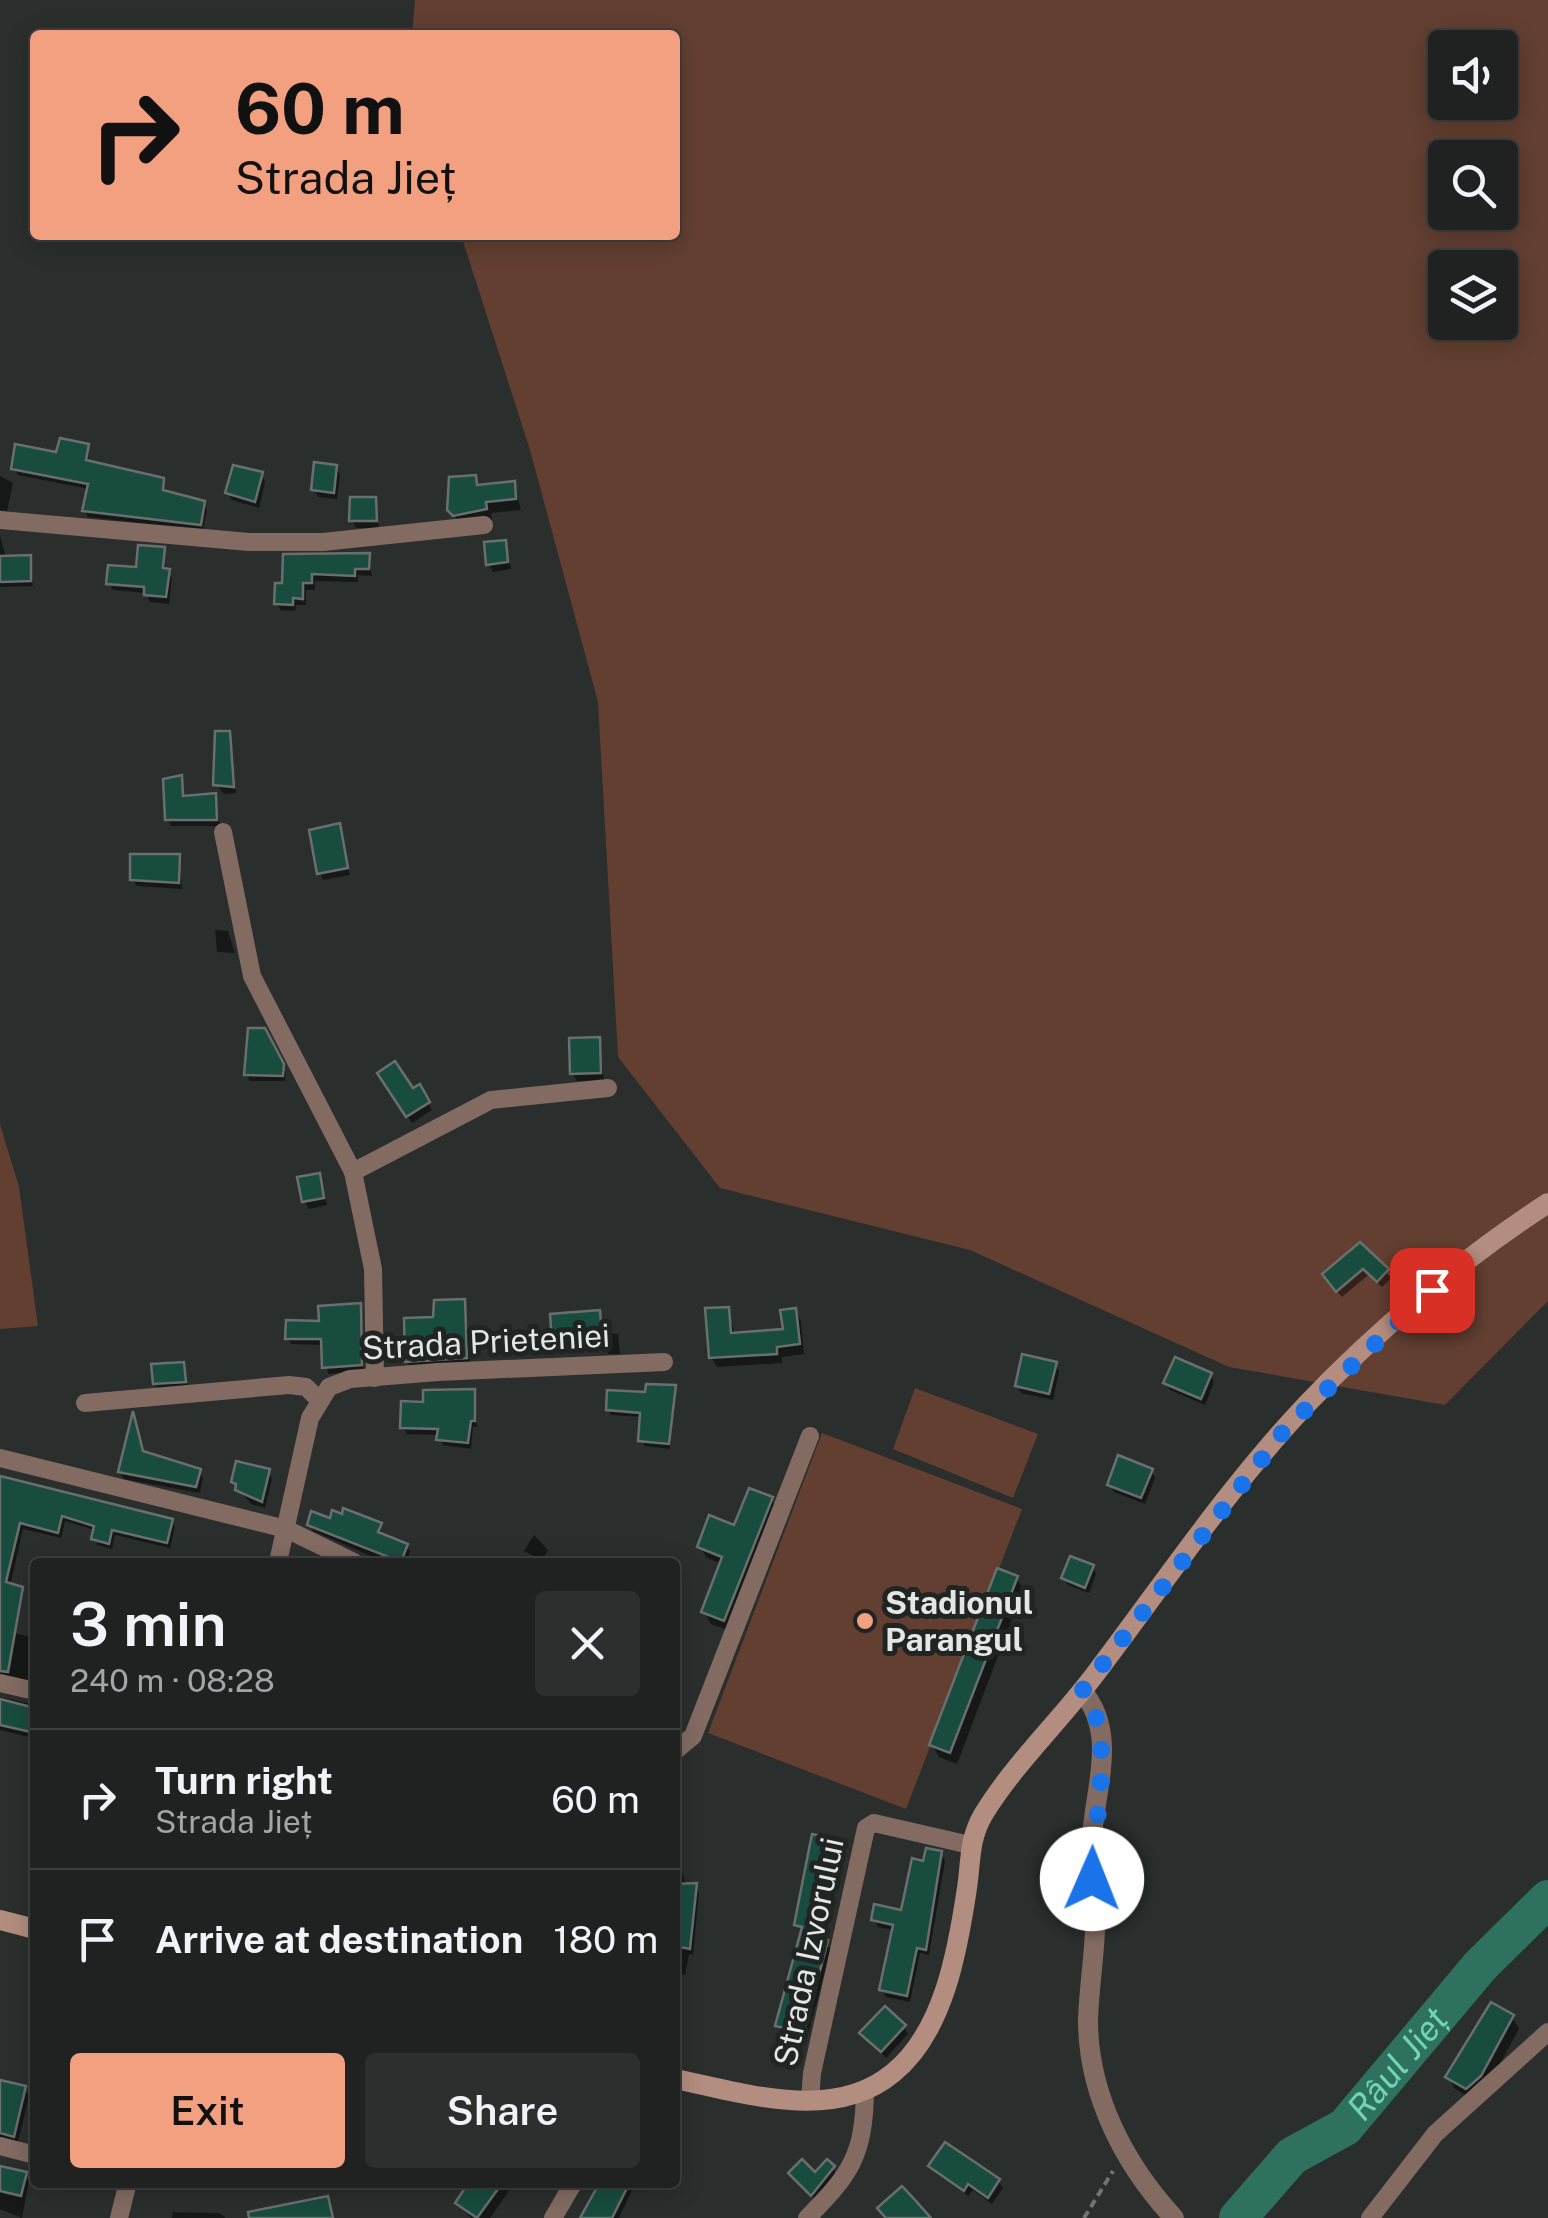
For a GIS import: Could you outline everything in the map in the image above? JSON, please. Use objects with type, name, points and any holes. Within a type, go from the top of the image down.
[{"type":"main road","name":"Strada Izvorului","points":[[810,2100],[844,2099],[865,2091],[894,2073],[912,2052],[940,2004],[968,1885],[970,1844],[982,1816],[1247,1474],[1306,1405],[1432,1290],[1548,1203]]},
{"type":"main road","points":[[0,1920],[30,1928]]},
{"type":"main road","points":[[680,2080],[810,2100]]},
{"type":"street","points":[[0,520],[249,542],[323,542],[484,525]]},
{"type":"street","points":[[223,832],[252,976],[353,1172],[373,1269],[375,1378]]},
{"type":"street","points":[[353,1172],[491,1100],[608,1088]]},
{"type":"street","name":"Strada Prieteniei","points":[[318,1398],[329,1387],[375,1378],[664,1362]]},
{"type":"street","points":[[85,1403],[274,1385],[306,1388],[318,1398],[302,1449],[279,1558]]},
{"type":"street","points":[[680,1747],[693,1736],[810,1436]]},
{"type":"street","points":[[0,1458],[286,1529],[346,1558]]},
{"type":"street","points":[[0,1682],[30,1690]]},
{"type":"street","points":[[1082,1691],[1095,1706],[1102,1731],[1092,1835],[1095,1925],[1088,2022],[1103,2106],[1124,2153],[1174,2218]]},
{"type":"street","name":"Strada Izvorului","points":[[810,2100],[812,2073],[866,1828],[874,1824],[896,1826],[970,1844]]},
{"type":"street","points":[[1370,2218],[1435,2134],[1548,2032]]},
{"type":"street","points":[[807,2218],[856,2160],[864,2132],[865,2091]]},
{"type":"street","points":[[0,2146],[30,2154]]},
{"type":"street","points":[[119,2218],[126,2188]]},
{"type":"street","points":[[553,2218],[570,2188]]},
{"type":"path","points":[[1084,2218],[1124,2153]]},
{"type":"shaded area","points":[[415,0],[1548,0],[1548,1301],[1445,1405],[1229,1367],[970,1250],[720,1188],[618,1057],[598,702],[530,450],[463,240],[680,240],[680,30],[412,30]]},
{"type":"shaded area","points":[[0,1124],[19,1187],[38,1326],[0,1329]]},
{"type":"shaded area","points":[[915,1388],[1038,1434],[1013,1498],[893,1449]]},
{"type":"shaded area","name":"Stadionul Parangul","points":[[822,1433],[1022,1509],[906,1809],[708,1733]]},
{"type":"building","points":[[60,438],[89,444],[86,460],[164,478],[163,490],[205,501],[201,525],[82,511],[88,484],[11,469],[15,444],[56,452]]},
{"type":"building","points":[[314,462],[337,465],[334,493],[311,490]]},
{"type":"building","points":[[233,465],[263,472],[255,502],[225,493]]},
{"type":"building","points":[[476,475],[477,485],[515,481],[516,499],[486,502],[487,509],[453,516],[447,510],[449,477]]},
{"type":"building","points":[[350,497],[376,497],[377,521],[349,521]]},
{"type":"building","points":[[506,540],[508,562],[486,565],[484,542]]},
{"type":"building","points":[[138,545],[165,547],[163,568],[170,569],[166,597],[144,595],[144,587],[106,584],[108,565],[136,567]]},
{"type":"building","points":[[370,553],[369,569],[355,569],[355,576],[312,574],[312,583],[303,583],[303,599],[293,598],[293,605],[274,604],[275,583],[282,583],[283,554]]},
{"type":"building","points":[[31,555],[31,581],[0,582],[0,556]]},
{"type":"building","points":[[215,731],[230,731],[234,787],[213,785]]},
{"type":"building","points":[[182,775],[183,796],[216,793],[217,820],[165,820],[163,779]]},
{"type":"building","points":[[340,823],[348,868],[317,874],[309,830]]},
{"type":"building","points":[[130,854],[180,854],[179,883],[130,880]]},
{"type":"building","points":[[248,1028],[265,1028],[284,1064],[283,1076],[244,1075]]},
{"type":"building","points":[[600,1037],[601,1073],[570,1074],[569,1038]]},
{"type":"building","points":[[395,1061],[413,1088],[420,1084],[430,1102],[406,1117],[377,1073]]},
{"type":"building","points":[[320,1173],[324,1198],[302,1202],[297,1177]]},
{"type":"building","points":[[1360,1242],[1389,1269],[1377,1282],[1363,1269],[1336,1292],[1322,1274]]},
{"type":"building","points":[[465,1299],[467,1358],[405,1362],[404,1318],[433,1317],[434,1300]]},
{"type":"building","points":[[361,1303],[362,1365],[322,1368],[321,1339],[285,1339],[286,1320],[319,1321],[318,1306]]},
{"type":"building","points":[[729,1307],[731,1333],[783,1329],[780,1310],[796,1308],[800,1344],[777,1347],[777,1354],[709,1358],[705,1308]]},
{"type":"building","points":[[600,1310],[602,1337],[552,1342],[550,1314]]},
{"type":"building","points":[[1022,1354],[1057,1362],[1049,1394],[1015,1386]]},
{"type":"building","points":[[1175,1357],[1212,1373],[1201,1399],[1163,1383]]},
{"type":"building","points":[[184,1362],[186,1382],[153,1384],[151,1364]]},
{"type":"building","points":[[646,1384],[676,1385],[669,1444],[638,1441],[640,1413],[606,1410],[607,1390],[645,1392]]},
{"type":"building","points":[[475,1389],[475,1421],[471,1421],[468,1443],[436,1440],[438,1429],[400,1428],[401,1401],[423,1402],[423,1390]]},
{"type":"building","points":[[133,1411],[143,1451],[201,1469],[196,1487],[118,1472]]},
{"type":"building","points":[[1118,1455],[1153,1469],[1141,1498],[1107,1485]]},
{"type":"building","points":[[236,1461],[270,1469],[262,1502],[235,1490],[236,1484],[231,1482]]},
{"type":"building","points":[[0,1476],[173,1519],[167,1543],[112,1530],[109,1544],[91,1539],[94,1526],[62,1516],[58,1533],[20,1523],[6,1582],[23,1587],[8,1672],[0,1671]]},
{"type":"building","points":[[749,1488],[773,1497],[724,1621],[701,1612],[722,1557],[697,1547],[709,1515],[734,1525]]},
{"type":"building","points":[[343,1508],[382,1523],[378,1532],[408,1544],[403,1558],[391,1558],[307,1525],[311,1511],[330,1518],[332,1510],[342,1514]]},
{"type":"building","points":[[1070,1556],[1094,1565],[1085,1588],[1061,1578]]},
{"type":"building","points":[[997,1568],[1018,1576],[950,1753],[929,1745]]},
{"type":"building","points":[[0,1699],[30,1707],[30,1732],[0,1725]]},
{"type":"building","points":[[812,1834],[840,1840],[821,1938],[828,1940],[804,2032],[775,2026],[802,1927],[794,1925]]},
{"type":"building","points":[[926,1848],[942,1851],[926,1950],[917,1948],[907,1996],[879,1990],[893,1925],[871,1920],[874,1904],[901,1910],[912,1858],[923,1861]]},
{"type":"building","points":[[697,1883],[690,1949],[680,1947],[680,1884]]},
{"type":"building","points":[[1491,2002],[1514,2015],[1481,2076],[1466,2089],[1445,2077]]},
{"type":"building","points":[[885,2006],[906,2025],[881,2052],[859,2033]]},
{"type":"building","points":[[0,2080],[26,2086],[14,2137],[0,2133]]},
{"type":"building","points":[[945,2142],[1000,2179],[988,2198],[968,2184],[964,2191],[928,2166]]},
{"type":"building","points":[[802,2159],[815,2172],[827,2159],[835,2166],[811,2196],[788,2173]]},
{"type":"building","points":[[0,2166],[27,2172],[21,2196],[0,2191]]},
{"type":"building","points":[[902,2186],[931,2218],[886,2218],[877,2208]]},
{"type":"building","points":[[465,2188],[499,2188],[477,2218],[455,2203]]},
{"type":"building","points":[[597,2188],[627,2188],[612,2218],[580,2218]]},
{"type":"building","points":[[328,2196],[333,2218],[249,2218],[248,2212]]},
{"type":"waterway","name":"Râul Jieț","points":[[1238,2218],[1292,2156],[1345,2127],[1480,1966],[1548,1899]]},
{"type":"place","name":"Stadionul Parangul","points":[[865,1621]]},
{"type":"route","points":[[1092,1879],[1102,1731],[1095,1706],[1082,1691],[1247,1474],[1306,1405],[1432,1290]]}]
